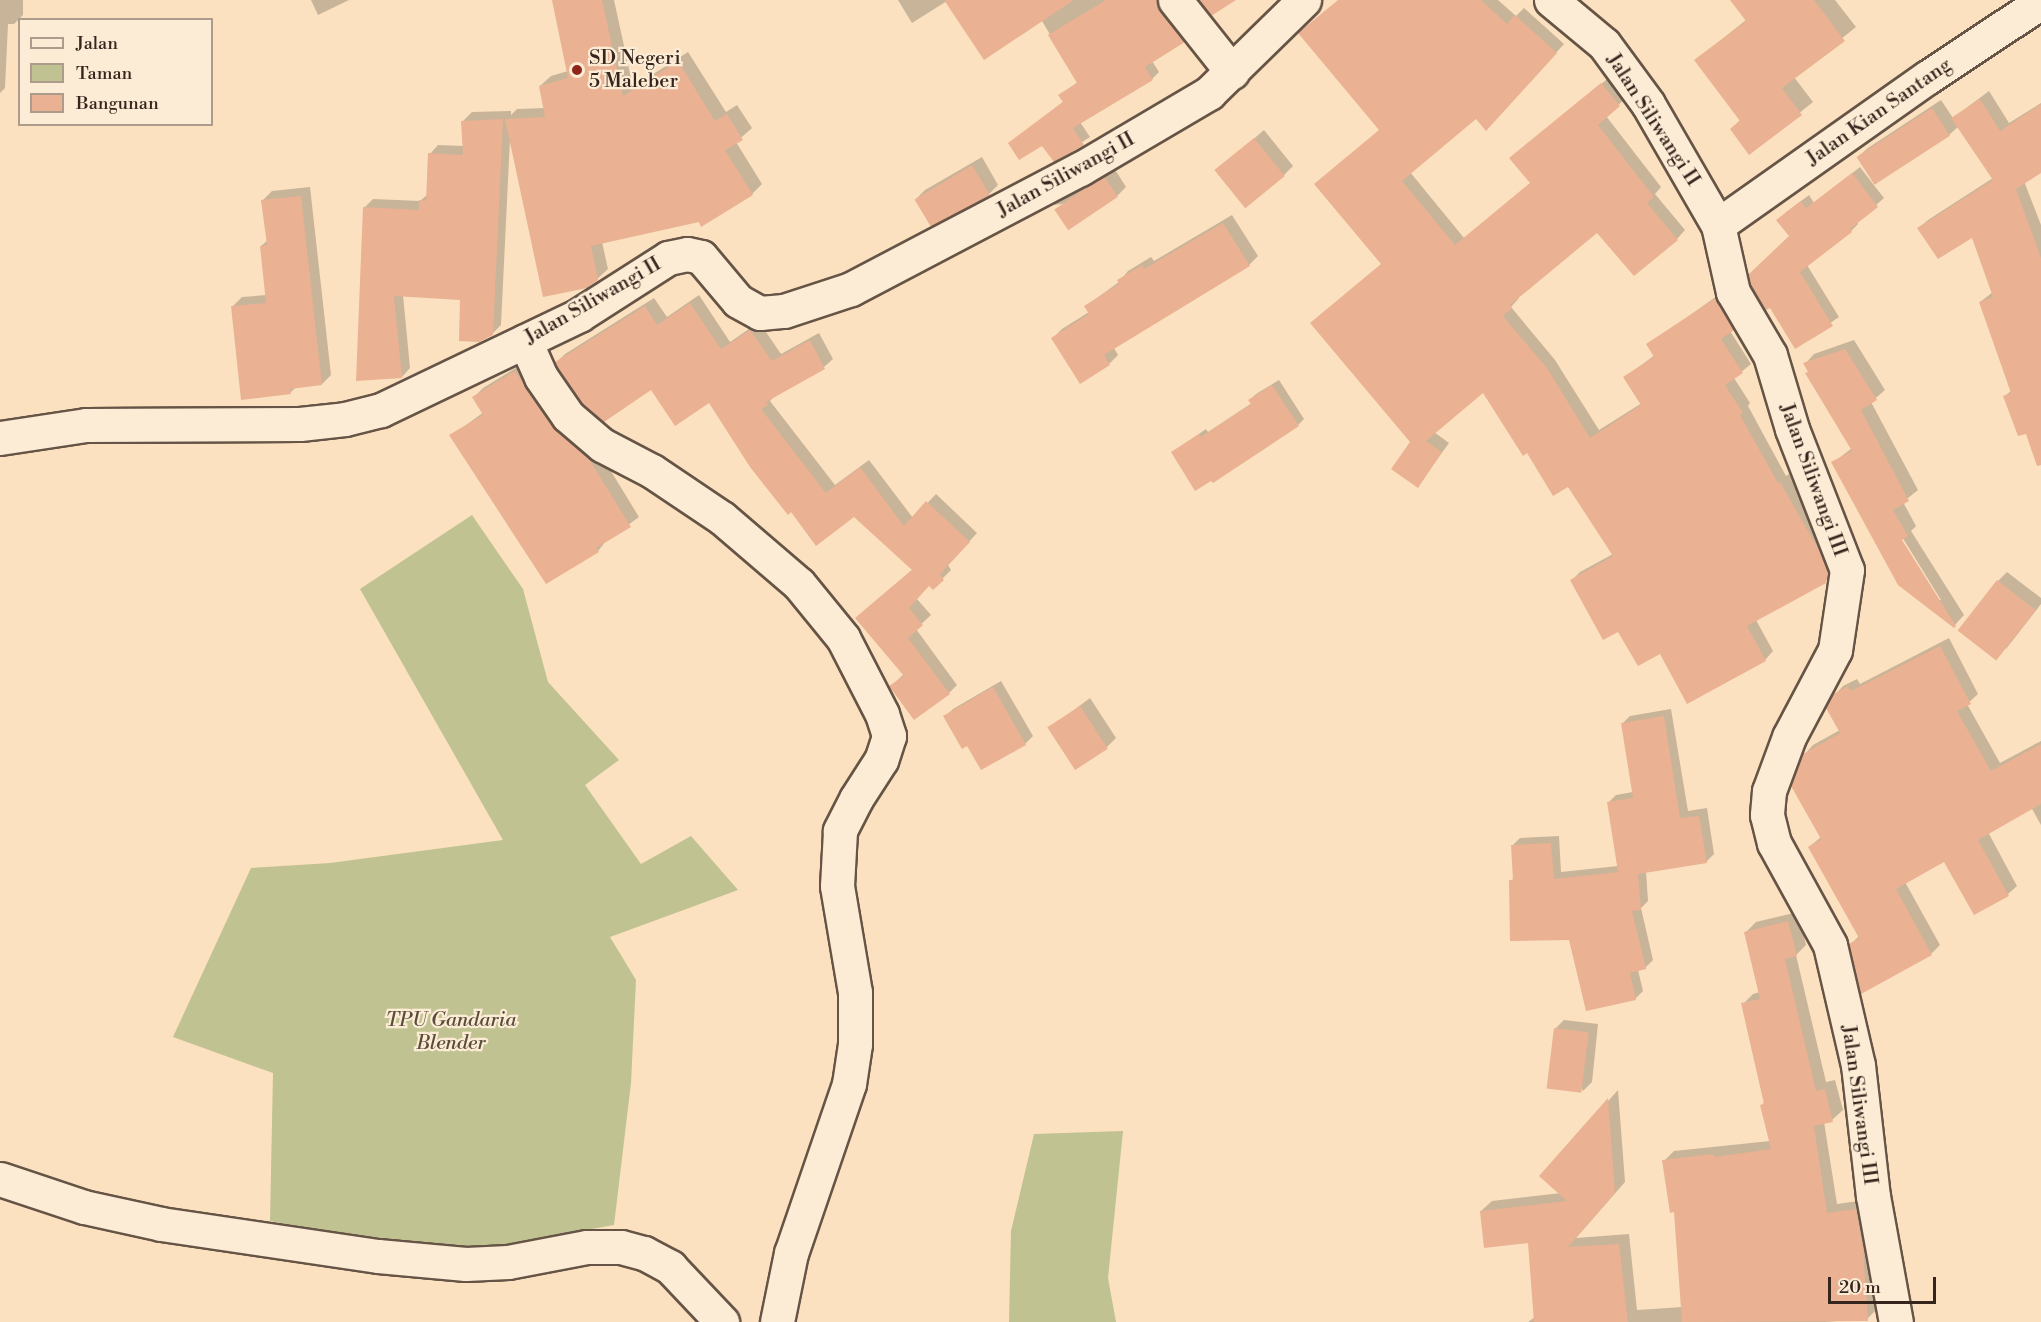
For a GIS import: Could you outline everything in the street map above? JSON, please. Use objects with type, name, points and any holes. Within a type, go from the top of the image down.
[{"type":"street","points":[[1175,0],[1232,72]]},
{"type":"street","name":"Jalan Siliwangi II","points":[[0,438],[86,425],[300,424],[345,419],[381,410],[579,315],[668,258],[687,255],[701,257],[738,301],[760,313],[784,311],[851,289],[1080,169],[1209,93],[1304,0]]},
{"type":"street","name":"Jalan Siliwangi II","points":[[1551,0],[1604,45],[1648,104],[1718,225]]},
{"type":"street","name":"Jalan Kian Santang","points":[[1718,225],[1928,77],[2041,2]]},
{"type":"street","name":"Jalan Siliwangi III","points":[[1718,225],[1733,292],[1770,355],[1792,429],[1847,570],[1835,650],[1789,737],[1769,791],[1767,814],[1774,843],[1830,945],[1858,1065],[1873,1196],[1896,1322]]},
{"type":"street","points":[[525,342],[541,377],[568,417],[602,445],[652,471],[722,518],[799,584],[843,638],[882,714],[889,736],[881,760],[856,799],[840,831],[837,886],[855,992],[855,1044],[849,1084],[791,1253],[777,1322]]},
{"type":"street","points":[[0,1179],[84,1207],[161,1224],[378,1256],[466,1264],[508,1262],[588,1247],[621,1246],[644,1253],[670,1267],[722,1322]]},
{"type":"green space","name":"TPU Gandaria Blender","points":[[472,515],[523,589],[548,682],[619,760],[585,785],[641,864],[691,836],[738,890],[610,937],[636,980],[631,1083],[614,1225],[506,1244],[463,1247],[368,1240],[270,1221],[273,1073],[173,1037],[251,868],[330,863],[503,840],[360,589]]},
{"type":"green space","points":[[1123,1131],[1108,1278],[1116,1322],[1009,1322],[1011,1231],[1034,1134]]},
{"type":"building","points":[[552,0],[602,0],[623,96],[678,61],[715,121],[727,114],[743,140],[725,150],[753,195],[701,227],[699,222],[591,246],[598,280],[587,288],[543,297],[505,119],[545,117],[539,86],[568,78]]},
{"type":"building","points":[[944,0],[1074,0],[984,60]]},
{"type":"building","points":[[1106,0],[1157,0],[1160,12],[1185,42],[1145,67],[1153,80],[1073,128],[1084,145],[1054,162],[1042,146],[1019,160],[1008,143],[1063,102],[1058,95],[1077,83],[1048,35]]},
{"type":"building","points":[[1199,0],[1236,0],[1211,16]]},
{"type":"building","points":[[1338,0],[1481,0],[1507,24],[1515,15],[1557,53],[1486,131],[1476,119],[1402,181],[1455,245],[1530,183],[1509,158],[1601,83],[1620,106],[1598,125],[1654,197],[1647,203],[1678,240],[1634,276],[1597,233],[1510,305],[1512,308],[1503,316],[1547,368],[1590,438],[1641,405],[1623,377],[1654,357],[1646,344],[1716,298],[1734,330],[1721,339],[1743,373],[1725,385],[1743,413],[1740,415],[1778,483],[1780,482],[1820,552],[1828,572],[1826,583],[1747,626],[1766,661],[1687,704],[1660,654],[1638,666],[1618,632],[1603,640],[1570,580],[1613,556],[1568,487],[1553,496],[1527,453],[1523,456],[1483,393],[1426,441],[1442,452],[1418,488],[1391,469],[1410,442],[1310,323],[1381,264],[1314,184],[1379,130],[1298,33]]},
{"type":"building","points":[[1730,0],[1814,0],[1845,41],[1782,88],[1802,115],[1749,155],[1730,129],[1740,121],[1694,60],[1746,21]]},
{"type":"building","points":[[1980,99],[2000,131],[2041,104],[2041,173],[2016,189],[2041,258],[2041,465],[2037,466],[2026,434],[2018,436],[2003,396],[2011,393],[1979,302],[1993,297],[1972,238],[1938,259],[1917,228],[1993,180],[1951,118]]},
{"type":"building","points":[[1932,108],[1950,136],[1874,185],[1857,157]]},
{"type":"building","points":[[503,119],[493,335],[479,342],[459,341],[460,300],[394,296],[402,378],[356,381],[363,207],[419,210],[419,200],[426,201],[428,153],[463,155],[461,121]]},
{"type":"building","points":[[1254,138],[1285,176],[1245,208],[1214,170]]},
{"type":"building","points":[[972,165],[990,195],[933,230],[915,200]]},
{"type":"building","points":[[1852,173],[1878,207],[1850,229],[1852,232],[1800,272],[1833,326],[1795,349],[1770,308],[1766,310],[1751,285],[1748,275],[1789,236],[1776,220],[1801,201],[1806,208]]},
{"type":"building","points":[[1104,176],[1118,197],[1068,230],[1054,210]]},
{"type":"building","points":[[301,196],[322,385],[290,389],[291,394],[241,400],[231,306],[266,303],[260,246],[267,245],[261,200]]},
{"type":"building","points":[[1223,223],[1250,266],[1104,355],[1110,365],[1080,384],[1051,338],[1089,314],[1084,306],[1119,284],[1117,280],[1142,265],[1144,269]]},
{"type":"building","points":[[690,303],[721,349],[750,330],[772,361],[810,340],[825,369],[766,402],[768,405],[761,409],[826,493],[860,467],[904,526],[926,501],[970,542],[940,574],[944,580],[933,590],[929,586],[909,608],[923,625],[908,638],[950,694],[914,720],[889,686],[904,676],[855,618],[912,570],[854,517],[816,546],[791,512],[788,515],[750,467],[709,403],[675,426],[651,390],[604,422],[582,403],[557,368],[555,362],[645,306],[657,325]]},
{"type":"building","points":[[1845,349],[1877,400],[1861,410],[1909,501],[1893,510],[1908,536],[1902,540],[1956,626],[1954,628],[1898,585],[1831,462],[1852,451],[1805,373],[1808,372],[1803,363]]},
{"type":"building","points":[[515,371],[553,427],[589,459],[631,527],[596,548],[599,552],[546,584],[449,435],[483,415],[472,397]]},
{"type":"building","points":[[1272,385],[1299,426],[1213,483],[1211,481],[1195,491],[1171,452],[1199,434],[1201,437],[1251,404],[1248,400]]},
{"type":"building","points":[[1997,580],[2036,610],[1996,661],[1958,630]]},
{"type":"building","points":[[1940,646],[1971,704],[1957,711],[1991,771],[2041,744],[2041,804],[1978,840],[2009,896],[1974,915],[1944,862],[1896,889],[1932,955],[1861,994],[1849,944],[1859,938],[1808,847],[1821,839],[1791,786],[1803,754],[1840,733],[1826,708],[1832,695],[1848,686],[1851,691]]},
{"type":"building","points":[[993,687],[1026,745],[981,770],[967,746],[962,749],[943,716]]},
{"type":"building","points":[[1080,706],[1108,749],[1075,770],[1047,727]]},
{"type":"building","points":[[1664,716],[1680,818],[1699,816],[1707,863],[1638,874],[1641,910],[1632,911],[1646,969],[1630,973],[1636,1000],[1586,1011],[1569,940],[1510,941],[1509,880],[1513,880],[1511,845],[1551,843],[1554,879],[1618,872],[1607,802],[1633,798],[1621,723]]},
{"type":"building","points":[[1788,921],[1797,956],[1785,959],[1816,1091],[1825,1089],[1833,1122],[1814,1126],[1827,1213],[1856,1209],[1863,1247],[1868,1321],[1682,1322],[1674,1212],[1670,1213],[1662,1160],[1713,1154],[1714,1157],[1771,1149],[1760,1105],[1764,1104],[1741,1003],[1760,999],[1744,932]]},
{"type":"building","points":[[1554,1028],[1589,1032],[1581,1093],[1547,1089]]},
{"type":"building","points":[[1608,1098],[1615,1193],[1568,1247],[1619,1244],[1628,1322],[1534,1322],[1528,1243],[1484,1248],[1480,1211],[1567,1201],[1539,1176]]},
{"type":"place","name":"SD Negeri 5 Maleber","points":[[577,70]]}]
